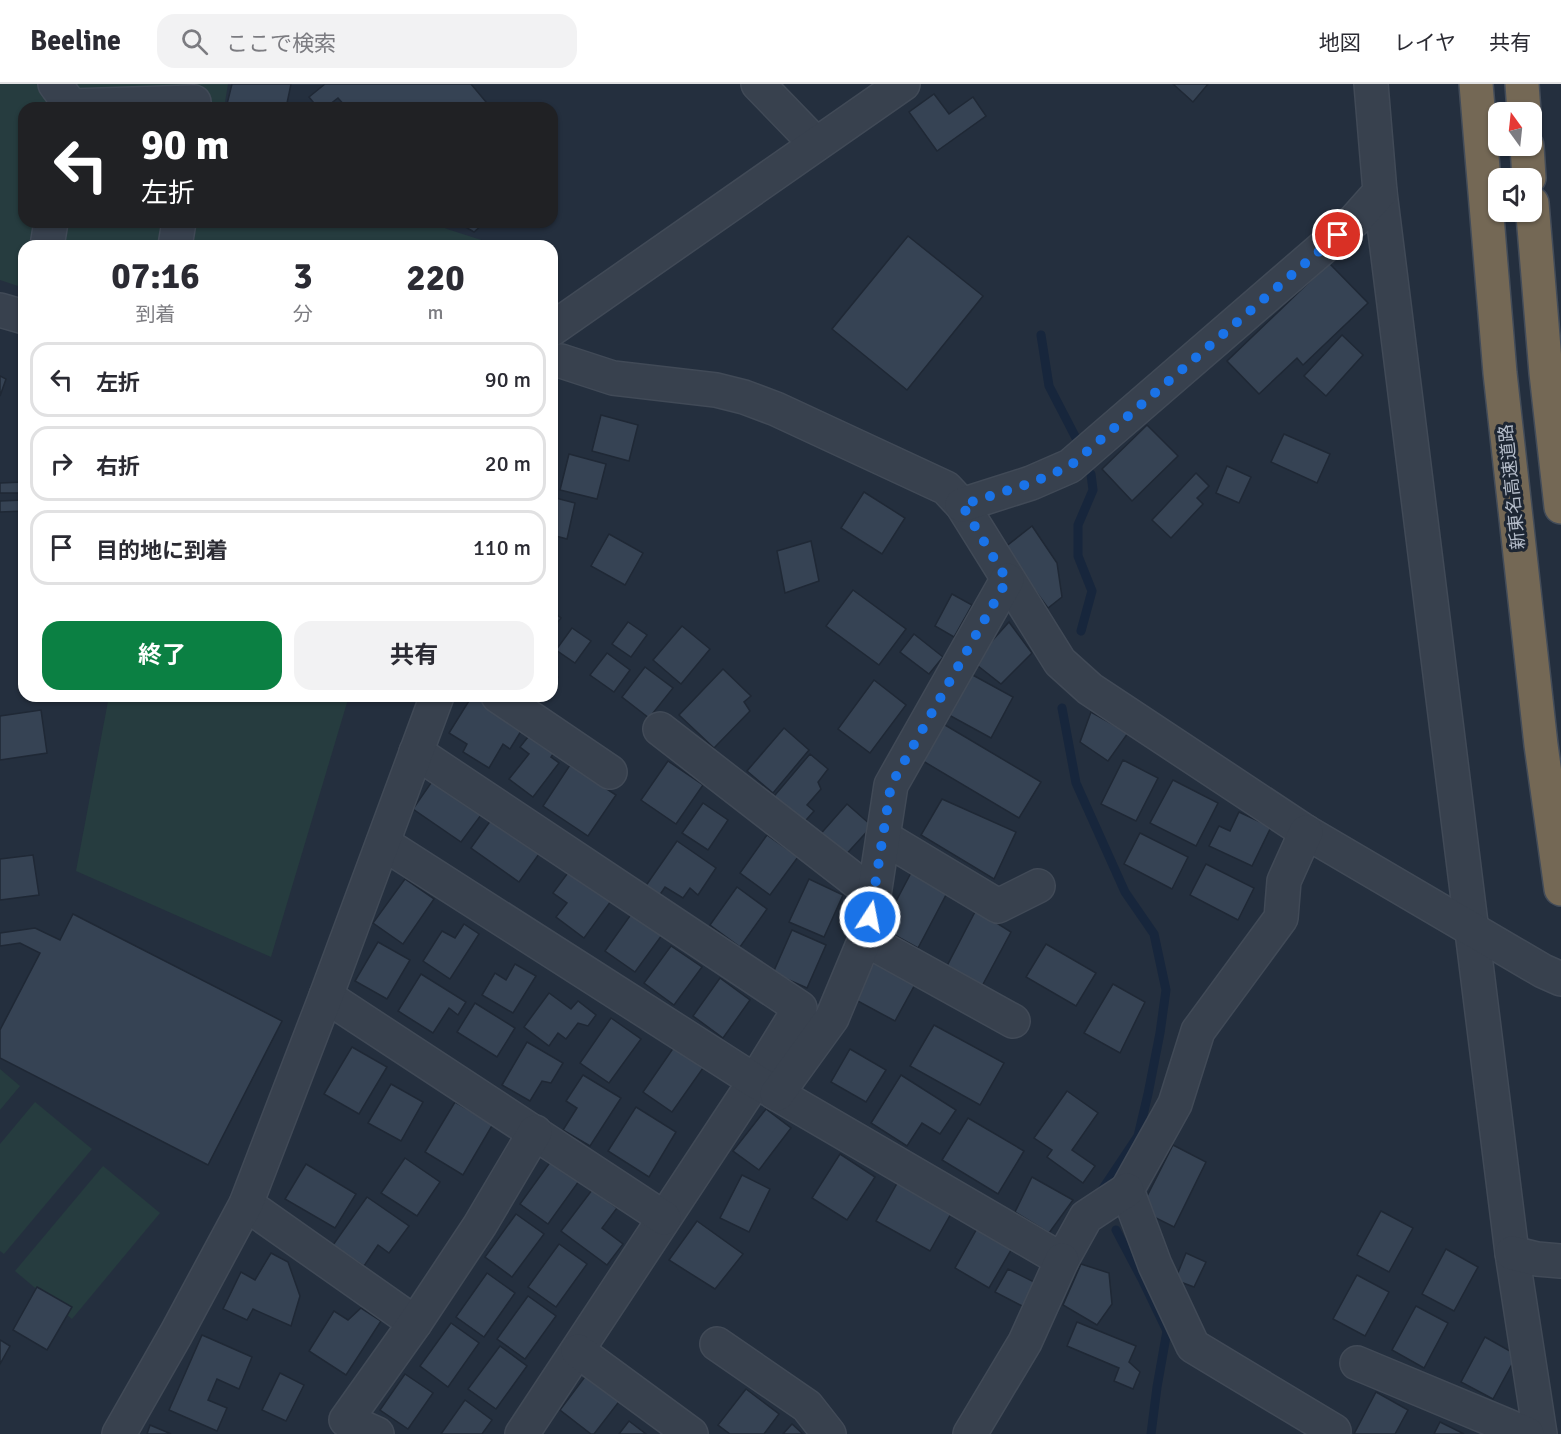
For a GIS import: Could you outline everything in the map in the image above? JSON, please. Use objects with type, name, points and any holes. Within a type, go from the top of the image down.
[{"type":"highway","name":"新東名高速道路","points":[[1476,84],[1501,385],[1541,746],[1561,889]]},
{"type":"highway","points":[[1522,84],[1523,102]]},
{"type":"highway","points":[[1534,222],[1546,373],[1561,507]]},
{"type":"street","points":[[758,84],[816,144]]},
{"type":"street","points":[[558,350],[816,144],[856,118],[865,95],[903,84]]},
{"type":"street","points":[[1371,84],[1380,192],[1471,929],[1512,1253],[1540,1434]]},
{"type":"street","points":[[66,99],[196,98]]},
{"type":"street","points":[[962,505],[1031,483],[1070,466],[1356,219],[1380,192]]},
{"type":"street","points":[[0,310],[18,315]]},
{"type":"street","points":[[558,355],[613,378],[716,390],[744,397],[776,409],[946,488],[962,505],[1060,662],[1090,689],[1306,832],[1543,971],[1561,979]]},
{"type":"street","points":[[522,1434],[664,1218],[766,1088],[832,1018],[865,939],[891,785],[1007,580]]},
{"type":"street","points":[[119,1434],[246,1204],[435,702]]},
{"type":"street","points":[[507,702],[610,772]]},
{"type":"street","points":[[660,729],[874,895]]},
{"type":"street","points":[[416,752],[800,1008],[766,1088]]},
{"type":"street","points":[[970,1434],[1025,1342],[1062,1260],[1086,1217],[1127,1191],[1174,1104],[1198,1031],[1281,918],[1284,881],[1306,832]]},
{"type":"street","points":[[883,837],[998,906],[1038,886]]},
{"type":"street","points":[[383,843],[766,1088],[1062,1260]]},
{"type":"street","points":[[865,939],[1013,1021]]},
{"type":"street","points":[[326,996],[664,1218]]},
{"type":"street","points":[[377,1434],[346,1420],[415,1323],[480,1225],[535,1132]]},
{"type":"street","points":[[1127,1191],[1155,1265],[1193,1346],[1334,1431]]},
{"type":"street","points":[[246,1204],[415,1323]]},
{"type":"street","points":[[1512,1253],[1537,1259],[1561,1261]]},
{"type":"street","points":[[717,1344],[807,1406],[829,1434]]},
{"type":"street","points":[[578,1351],[691,1434]]},
{"type":"street","points":[[1357,1363],[1527,1434]]},
{"type":"green space","points":[[0,84],[228,84],[225,102],[18,102],[18,228],[445,228],[481,240],[18,240],[18,286],[0,280]]},
{"type":"green space","points":[[108,702],[347,702],[271,957],[76,871]]},
{"type":"green space","points":[[0,1069],[20,1086],[0,1110]]},
{"type":"green space","points":[[35,1102],[92,1149],[4,1254],[0,1251],[0,1144]]},
{"type":"green space","points":[[103,1166],[160,1213],[72,1319],[15,1271]]},
{"type":"building","points":[[232,84],[291,84],[287,102],[228,102]]},
{"type":"building","points":[[325,84],[471,84],[486,102],[342,102],[338,98],[333,102],[313,102],[309,97]]},
{"type":"building","points":[[1173,84],[1208,84],[1193,102]]},
{"type":"building","points":[[934,94],[949,114],[973,97],[986,116],[937,151],[909,112]]},
{"type":"building","points":[[908,236],[983,296],[907,390],[832,329]]},
{"type":"building","points":[[1329,263],[1368,303],[1303,365],[1297,358],[1259,394],[1227,361]]},
{"type":"building","points":[[1342,335],[1363,355],[1326,396],[1304,376]]},
{"type":"building","points":[[0,376],[6,379],[0,396]]},
{"type":"building","points":[[601,415],[638,425],[629,461],[592,451]]},
{"type":"building","points":[[1147,425],[1178,456],[1132,501],[1102,469]]},
{"type":"building","points":[[1284,434],[1330,454],[1317,483],[1271,462]]},
{"type":"building","points":[[569,454],[606,464],[597,499],[560,490]]},
{"type":"building","points":[[1227,466],[1251,477],[1239,503],[1216,493]]},
{"type":"building","points":[[1196,473],[1209,486],[1197,498],[1203,504],[1171,538],[1152,520]]},
{"type":"building","points":[[18,482],[18,493],[0,493],[0,483]]},
{"type":"building","points":[[864,492],[905,518],[882,554],[841,528]]},
{"type":"building","points":[[558,499],[575,503],[567,539],[558,537]]},
{"type":"building","points":[[18,500],[18,511],[0,512],[0,501]]},
{"type":"building","points":[[1032,526],[1057,563],[1062,597],[1048,608],[1004,548]]},
{"type":"building","points":[[609,534],[643,553],[625,585],[591,566]]},
{"type":"building","points":[[811,541],[819,581],[785,593],[777,551]]},
{"type":"building","points":[[853,590],[906,629],[879,665],[826,626]]},
{"type":"building","points":[[952,594],[972,605],[954,637],[935,626]]},
{"type":"building","points":[[628,622],[647,635],[631,657],[612,644]]},
{"type":"building","points":[[1009,622],[1032,653],[1001,684],[973,662]]},
{"type":"building","points":[[682,626],[710,649],[681,684],[653,660]]},
{"type":"building","points":[[572,628],[591,641],[575,663],[558,651],[558,647]]},
{"type":"building","points":[[914,634],[943,657],[929,674],[900,652]]},
{"type":"building","points":[[607,653],[630,670],[614,692],[590,675]]},
{"type":"building","points":[[645,667],[673,688],[649,718],[622,697]]},
{"type":"building","points":[[723,669],[751,696],[744,702],[750,711],[714,748],[679,715]]},
{"type":"building","points":[[969,673],[1013,697],[991,738],[947,714]]},
{"type":"building","points":[[874,680],[906,705],[870,753],[838,729]]},
{"type":"building","points":[[468,702],[493,702],[526,723],[510,749],[503,744],[489,768],[463,752],[467,744],[449,733]]},
{"type":"building","points":[[41,710],[47,753],[0,760],[0,716]]},
{"type":"building","points":[[1091,712],[1128,733],[1108,761],[1080,742]]},
{"type":"building","points":[[940,722],[1041,782],[1019,818],[918,758]]},
{"type":"building","points":[[784,728],[809,750],[773,793],[747,771]]},
{"type":"building","points":[[532,732],[556,750],[551,757],[559,763],[533,797],[509,779],[529,754],[520,747]]},
{"type":"building","points":[[810,754],[828,769],[818,782],[821,789],[807,805],[814,811],[800,827],[770,801]]},
{"type":"building","points":[[1123,760],[1158,778],[1136,821],[1101,804]]},
{"type":"building","points":[[668,761],[703,785],[676,824],[641,800]]},
{"type":"building","points":[[570,765],[616,795],[588,836],[543,806]]},
{"type":"building","points":[[433,780],[481,815],[461,842],[413,809]]},
{"type":"building","points":[[1173,780],[1218,803],[1196,846],[1150,823]]},
{"type":"building","points":[[942,799],[1016,832],[994,879],[921,835]]},
{"type":"building","points":[[703,803],[728,820],[708,850],[682,833]]},
{"type":"building","points":[[847,804],[872,826],[841,860],[817,838]]},
{"type":"building","points":[[1239,812],[1271,827],[1252,866],[1209,846],[1219,826],[1230,831]]},
{"type":"building","points":[[491,820],[539,854],[519,882],[471,848]]},
{"type":"building","points":[[1140,833],[1188,857],[1172,889],[1124,864]]},
{"type":"building","points":[[767,835],[798,857],[770,895],[740,873]]},
{"type":"building","points":[[677,841],[716,868],[698,895],[690,888],[683,898],[665,887],[659,896],[645,887]]},
{"type":"building","points":[[33,855],[39,895],[0,900],[0,859]]},
{"type":"building","points":[[1206,864],[1254,888],[1238,920],[1190,895]]},
{"type":"building","points":[[570,870],[611,901],[584,938],[556,917],[567,903],[553,893]]},
{"type":"building","points":[[912,871],[947,893],[918,948],[882,928]]},
{"type":"building","points":[[405,879],[434,899],[403,944],[373,923]]},
{"type":"building","points":[[809,879],[843,895],[824,937],[789,922]]},
{"type":"building","points":[[737,887],[767,909],[740,947],[710,925]]},
{"type":"building","points":[[976,910],[1011,932],[982,986],[947,966]]},
{"type":"building","points":[[632,913],[662,935],[635,972],[605,951]]},
{"type":"building","points":[[73,914],[282,1021],[208,1165],[0,1058],[0,1030],[40,953],[20,943],[0,946],[0,933],[35,928],[60,940]]},
{"type":"building","points":[[464,924],[479,934],[450,979],[423,961],[442,931],[455,938]]},
{"type":"building","points":[[792,930],[826,945],[807,988],[773,973]]},
{"type":"building","points":[[378,942],[410,960],[387,999],[355,981]]},
{"type":"building","points":[[1046,944],[1096,973],[1076,1006],[1026,977]]},
{"type":"building","points":[[671,946],[702,967],[674,1005],[644,983]]},
{"type":"building","points":[[877,957],[918,979],[895,1021],[854,999]]},
{"type":"building","points":[[515,964],[536,976],[513,1013],[482,995],[495,973],[506,980]]},
{"type":"building","points":[[421,974],[466,1002],[458,1015],[449,1008],[433,1033],[398,1011]]},
{"type":"building","points":[[720,978],[750,1000],[723,1038],[693,1016]]},
{"type":"building","points":[[1113,984],[1145,1002],[1120,1053],[1084,1033]]},
{"type":"building","points":[[549,993],[571,1009],[578,1001],[596,1015],[588,1026],[578,1023],[566,1039],[558,1033],[549,1046],[524,1027]]},
{"type":"building","points":[[475,1003],[515,1028],[497,1057],[457,1032]]},
{"type":"building","points":[[611,1018],[641,1039],[609,1083],[580,1063]]},
{"type":"building","points":[[934,1025],[1004,1063],[980,1105],[910,1066]]},
{"type":"building","points":[[527,1042],[563,1063],[551,1083],[542,1081],[530,1101],[502,1085]]},
{"type":"building","points":[[352,1047],[387,1067],[359,1114],[324,1094]]},
{"type":"building","points":[[674,1047],[703,1068],[672,1112],[643,1092]]},
{"type":"building","points":[[850,1049],[886,1070],[866,1102],[831,1082]]},
{"type":"building","points":[[583,1075],[621,1098],[590,1146],[563,1130],[577,1108],[566,1101]]},
{"type":"building","points":[[901,1075],[956,1110],[940,1134],[922,1123],[907,1146],[871,1123]]},
{"type":"building","points":[[391,1084],[423,1102],[401,1141],[368,1123]]},
{"type":"building","points":[[1067,1091],[1098,1113],[1072,1150],[1095,1166],[1083,1183],[1047,1157],[1052,1150],[1034,1138]]},
{"type":"building","points":[[455,1102],[493,1124],[463,1175],[425,1152]]},
{"type":"building","points":[[636,1107],[676,1132],[649,1177],[608,1151]]},
{"type":"building","points":[[766,1109],[791,1128],[759,1170],[733,1151]]},
{"type":"building","points":[[968,1118],[1024,1151],[998,1194],[942,1160]]},
{"type":"building","points":[[1173,1145],[1206,1162],[1174,1227],[1140,1210]]},
{"type":"building","points":[[840,1154],[875,1177],[847,1220],[812,1198]]},
{"type":"building","points":[[405,1158],[440,1182],[417,1216],[381,1193]]},
{"type":"building","points":[[551,1161],[579,1181],[548,1224],[520,1204]]},
{"type":"building","points":[[306,1164],[356,1194],[335,1228],[285,1199]]},
{"type":"building","points":[[742,1175],[770,1189],[749,1232],[720,1218]]},
{"type":"building","points":[[1032,1177],[1073,1200],[1049,1233],[1015,1212]]},
{"type":"building","points":[[899,1180],[953,1210],[930,1251],[876,1221]]},
{"type":"building","points":[[592,1190],[617,1208],[602,1228],[623,1244],[607,1265],[561,1231]]},
{"type":"building","points":[[367,1197],[409,1226],[389,1253],[378,1245],[364,1266],[333,1245]]},
{"type":"building","points":[[1381,1211],[1413,1228],[1389,1272],[1357,1255]]},
{"type":"building","points":[[516,1214],[544,1234],[512,1277],[485,1257]]},
{"type":"building","points":[[697,1221],[743,1254],[715,1289],[669,1260]]},
{"type":"building","points":[[979,1225],[1014,1245],[989,1288],[955,1268]]},
{"type":"building","points":[[559,1244],[587,1264],[556,1307],[528,1287]]},
{"type":"building","points":[[1446,1249],[1478,1267],[1454,1311],[1422,1294]]},
{"type":"building","points":[[271,1253],[288,1262],[300,1296],[291,1326],[253,1309],[247,1320],[223,1309],[241,1272],[255,1280]]},
{"type":"building","points":[[1186,1253],[1206,1262],[1194,1287],[1175,1280]]},
{"type":"building","points":[[1081,1264],[1109,1273],[1112,1304],[1097,1325],[1063,1305]]},
{"type":"building","points":[[1008,1269],[1038,1284],[1026,1308],[995,1292]]},
{"type":"building","points":[[487,1273],[515,1293],[484,1337],[456,1317]]},
{"type":"building","points":[[1357,1275],[1389,1292],[1365,1336],[1333,1319]]},
{"type":"building","points":[[37,1287],[72,1307],[47,1350],[13,1330]]},
{"type":"building","points":[[528,1296],[556,1316],[525,1359],[497,1339]]},
{"type":"building","points":[[1416,1306],[1448,1323],[1424,1368],[1392,1350]]},
{"type":"building","points":[[361,1308],[381,1321],[346,1375],[309,1351],[334,1311],[348,1320]]},
{"type":"building","points":[[1077,1322],[1136,1346],[1129,1362],[1140,1372],[1133,1389],[1114,1381],[1119,1368],[1067,1346]]},
{"type":"building","points":[[451,1323],[479,1343],[448,1387],[420,1366]]},
{"type":"building","points":[[202,1335],[252,1357],[239,1389],[217,1379],[208,1400],[227,1408],[217,1431],[169,1410]]},
{"type":"building","points":[[1485,1337],[1517,1355],[1493,1399],[1461,1382]]},
{"type":"building","points":[[0,1340],[10,1346],[0,1364]]},
{"type":"building","points":[[500,1346],[527,1366],[496,1409],[468,1389]]},
{"type":"building","points":[[280,1373],[304,1385],[286,1421],[262,1410]]},
{"type":"building","points":[[405,1374],[433,1393],[408,1429],[380,1410]]},
{"type":"building","points":[[587,1374],[621,1399],[594,1434],[560,1410]]},
{"type":"building","points":[[746,1389],[779,1414],[764,1434],[730,1434],[718,1425]]},
{"type":"building","points":[[1376,1392],[1408,1410],[1395,1434],[1354,1434]]},
{"type":"building","points":[[465,1400],[492,1420],[482,1434],[441,1434]]},
{"type":"building","points":[[629,1421],[646,1434],[619,1434]]},
{"type":"building","points":[[1440,1422],[1464,1434],[1434,1434]]},
{"type":"building","points":[[792,1424],[803,1434],[783,1434]]},
{"type":"building","points":[[150,1425],[171,1434],[147,1434]]},
{"type":"waterway","points":[[1041,335],[1049,386],[1076,438]]},
{"type":"waterway","points":[[1081,631],[1092,591],[1078,556],[1078,525],[1093,490],[1091,474]]},
{"type":"waterway","points":[[1062,708],[1076,783],[1125,892],[1154,934],[1166,990],[1160,1033],[1138,1136],[1102,1190]]},
{"type":"waterway","points":[[1116,1230],[1167,1331],[1151,1434]]},
{"type":"route","points":[[870,917],[891,785],[1007,580],[962,505],[1031,483],[1070,466],[1338,235]]}]
